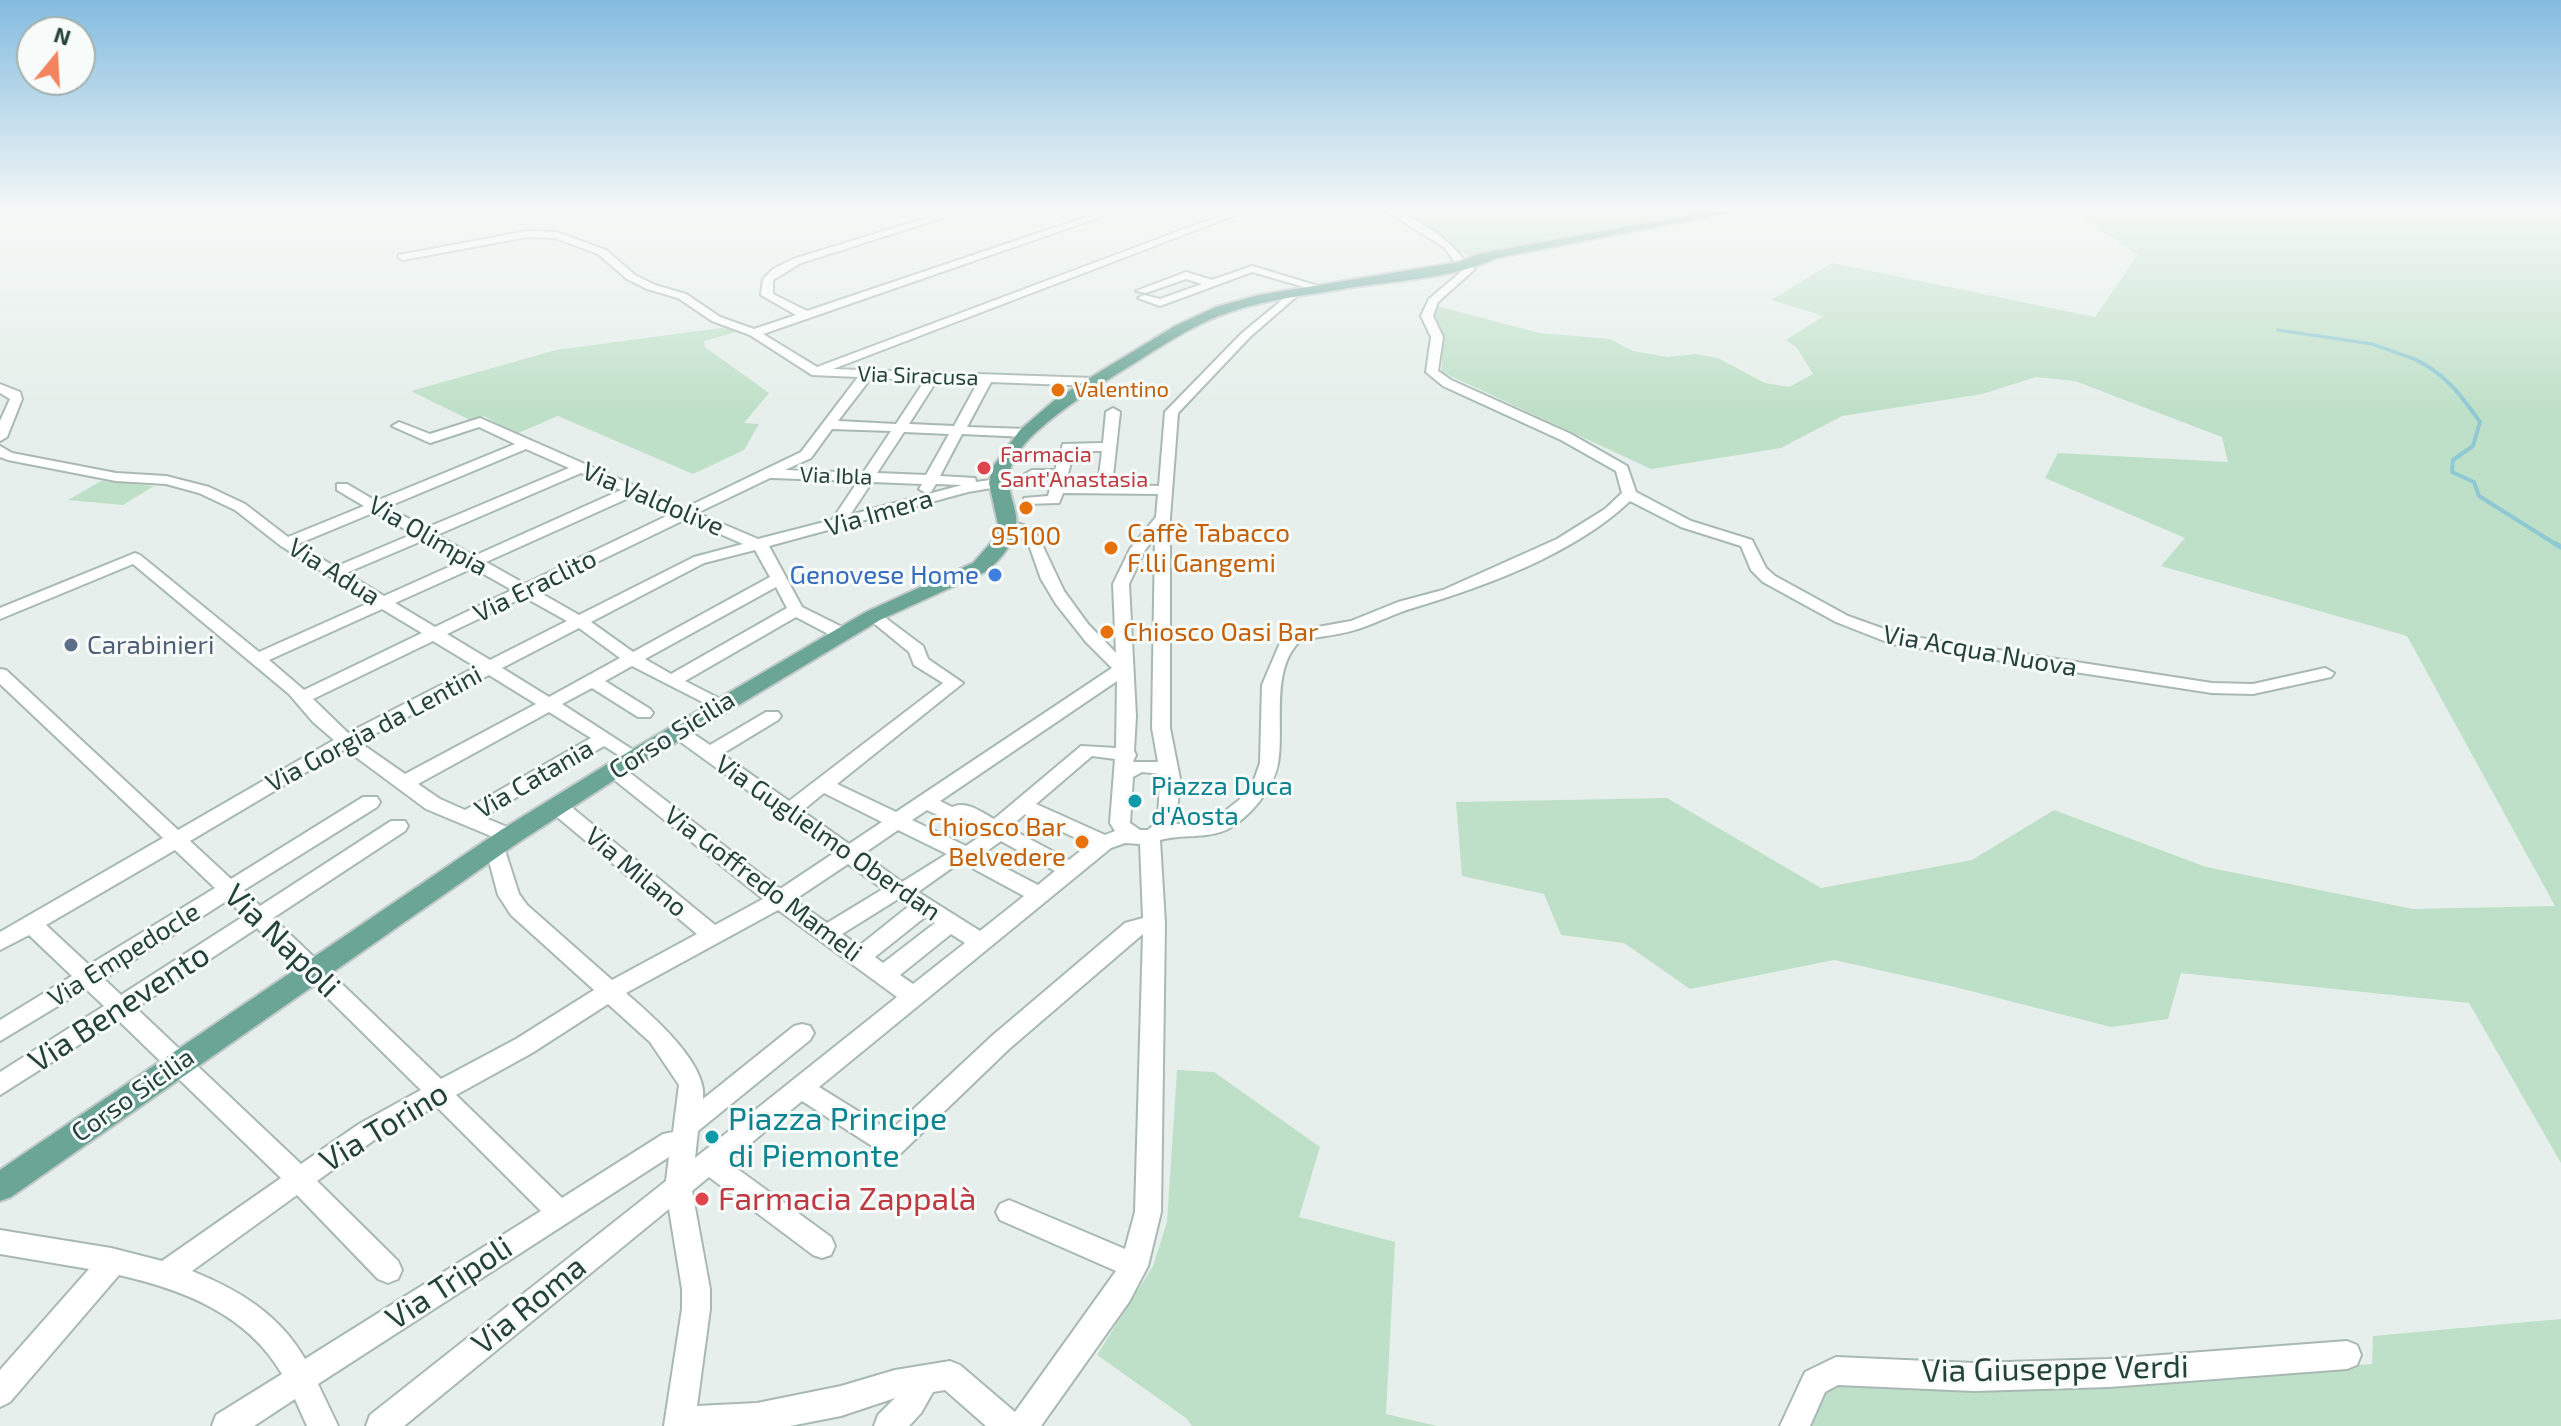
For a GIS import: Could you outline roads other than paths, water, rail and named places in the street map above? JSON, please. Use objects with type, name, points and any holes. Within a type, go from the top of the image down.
[{"type":"main road","points":[[1007,524],[998,483],[1001,468],[1026,433],[1062,402],[1209,314],[1238,304],[1383,278]]},
{"type":"main road","name":"Corso Sicilia","points":[[0,1187],[557,806],[677,731],[873,616],[980,567],[1000,547],[1007,524]]},
{"type":"street","name":"Via Siracusa","points":[[634,278],[651,287],[682,296],[716,319],[754,333],[816,372],[1093,382]]},
{"type":"street","points":[[770,278],[766,285],[767,295],[805,315]]},
{"type":"street","points":[[754,333],[916,278]]},
{"type":"street","points":[[816,372],[1065,278]]},
{"type":"street","points":[[1180,278],[1143,294],[1160,303],[1226,278]]},
{"type":"street","points":[[1194,278],[1210,283]]},
{"type":"street","points":[[1282,278],[1322,289]]},
{"type":"street","points":[[1033,810],[1104,843],[1222,824],[1246,805],[1262,784],[1269,763],[1271,685],[1288,643],[1296,636],[1355,625],[1473,583],[1562,542],[1610,512],[1629,494],[1625,474],[1612,463],[1566,437],[1447,383],[1432,372],[1437,337],[1427,316],[1429,306],[1446,278]]},
{"type":"street","points":[[1149,837],[1168,822],[1166,762],[1161,728],[1163,518],[1172,412],[1246,335],[1293,294]]},
{"type":"street","name":"Via Eraclito","points":[[301,698],[806,455],[867,374]]},
{"type":"street","points":[[837,524],[933,377]]},
{"type":"street","points":[[920,501],[986,379]]},
{"type":"street","points":[[0,388],[15,395],[16,399],[0,437]]},
{"type":"street","points":[[1104,491],[1113,412]]},
{"type":"street","name":"Via Valdolive","points":[[399,426],[430,439],[480,422],[761,546]]},
{"type":"street","points":[[829,425],[1026,433]]},
{"type":"street","points":[[286,543],[526,444]]},
{"type":"street","points":[[1029,501],[1054,500],[1068,447],[1109,447]]},
{"type":"street","name":"Via Adua","points":[[4,453],[116,477],[166,480],[204,490],[240,507],[286,543],[635,757]]},
{"type":"street","points":[[336,572],[580,468]]},
{"type":"street","name":"Via Ibla","points":[[769,474],[998,483]]},
{"type":"street","points":[[1032,474],[1060,474]]},
{"type":"street","name":"Via Imera","points":[[761,546],[920,501],[998,483]]},
{"type":"street","name":"Via Olimpia","points":[[342,487],[601,634],[605,641],[633,658],[720,706]]},
{"type":"street","points":[[1055,489],[1167,490]]},
{"type":"street","points":[[257,659],[633,490]]},
{"type":"street","name":"Via Acqua Nuova","points":[[1629,494],[1686,524],[1747,543],[1759,570],[1769,579],[1842,619],[1898,640],[2212,688],[2253,689],[2325,673]]},
{"type":"street","points":[[1149,837],[1125,831],[1120,823],[1126,764],[1121,584],[1138,549],[1163,518]]},
{"type":"street","points":[[1007,524],[1025,530],[1035,541],[1047,576],[1056,590],[1097,644],[1123,669]]},
{"type":"street","points":[[1138,549],[1149,545],[1164,546]]},
{"type":"street","points":[[761,546],[796,610],[842,634]]},
{"type":"street","name":"Via Gorgia da Lentini","points":[[2,937],[31,924],[346,741],[699,560],[761,546]]},
{"type":"street","points":[[0,614],[135,558],[295,690],[346,741],[433,804],[503,841],[509,895],[519,910],[658,1035],[679,1064],[692,1090],[680,1134],[678,1184],[696,1289],[680,1424],[757,1418],[950,1375],[1009,1426]]},
{"type":"street","points":[[404,783],[779,579]]},
{"type":"street","points":[[673,680],[796,610]]},
{"type":"street","points":[[789,811],[954,683],[920,661],[917,650],[873,616]]},
{"type":"street","name":"Via Torino","points":[[165,1274],[368,1131],[524,1046],[609,992],[779,900],[1123,669]]},
{"type":"street","name":"Via Napoli","points":[[0,674],[315,970],[560,1213]]},
{"type":"street","points":[[592,680],[644,713]]},
{"type":"street","points":[[709,754],[772,716]]},
{"type":"street","name":"Via Guglielmo Oberdan","points":[[677,731],[847,854],[980,942]]},
{"type":"street","name":"Via Catania","points":[[464,819],[604,738]]},
{"type":"street","points":[[826,934],[900,890],[965,859],[1088,750],[1126,764],[1140,766],[1166,762]]},
{"type":"street","name":"Via Goffredo Mameli","points":[[614,770],[779,900],[913,996]]},
{"type":"street","points":[[823,785],[1039,895]]},
{"type":"street","name":"Via Empedocle","points":[[0,1032],[370,802]]},
{"type":"street","points":[[927,802],[954,816],[961,810],[1070,870]]},
{"type":"street","name":"Via Milano","points":[[557,806],[715,937]]},
{"type":"street","name":"Via Benevento","points":[[0,1085],[398,826]]},
{"type":"street","points":[[1032,1421],[1134,1266],[1148,1212],[1154,923],[1149,837]]},
{"type":"street","name":"Via Roma","points":[[381,1426],[678,1184],[711,1163],[762,1117],[1104,843]]},
{"type":"street","points":[[860,957],[924,906]]},
{"type":"street","points":[[884,975],[950,923]]},
{"type":"street","points":[[800,1087],[892,1145],[1001,1042],[1133,929],[1154,923]]},
{"type":"street","points":[[31,924],[118,1009],[180,1062],[388,1270]]},
{"type":"street","name":"Via Tripoli","points":[[227,1426],[680,1134],[802,1033]]},
{"type":"street","points":[[711,1163],[822,1246]]},
{"type":"street","points":[[1009,1212],[1134,1266]]},
{"type":"street","points":[[0,1242],[165,1274],[230,1300],[256,1319],[278,1342],[323,1426]]},
{"type":"street","points":[[0,1392],[112,1263]]},
{"type":"street","name":"Via Giuseppe Verdi","points":[[1795,1426],[1815,1382],[1836,1371],[1974,1377],[2109,1373],[2347,1355]]},
{"type":"street","points":[[889,1426],[911,1403],[924,1379]]},
{"type":"waterway","points":[[2278,330],[2372,344],[2413,359]]},
{"type":"waterway","points":[[2413,359],[2417,360]]},
{"type":"waterway","points":[[2413,359],[2443,377],[2480,422],[2473,446],[2453,460],[2452,472],[2474,482],[2479,496],[2557,545]]},
{"type":"waterway","points":[[2554,543],[2561,547]]},
{"type":"place","name":"Valentino","points":[[1058,390]]},
{"type":"place","name":"Farmacia Sant'Anastasia","points":[[984,468]]},
{"type":"place","name":"95100","points":[[1026,508]]},
{"type":"place","name":"Caffè Tabacco F.lli Gangemi","points":[[1111,548]]},
{"type":"place","name":"Genovese Home","points":[[995,575]]},
{"type":"place","name":"Chiosco Oasi Bar","points":[[1107,632]]},
{"type":"place","name":"Carabinieri","points":[[71,645]]},
{"type":"place","name":"Piazza Duca d'Aosta","points":[[1135,801]]},
{"type":"place","name":"Chiosco Bar Belvedere","points":[[1082,842]]},
{"type":"place","name":"Piazza Principe di Piemonte","points":[[712,1137]]},
{"type":"place","name":"Farmacia Zappalà","points":[[702,1199]]}]
